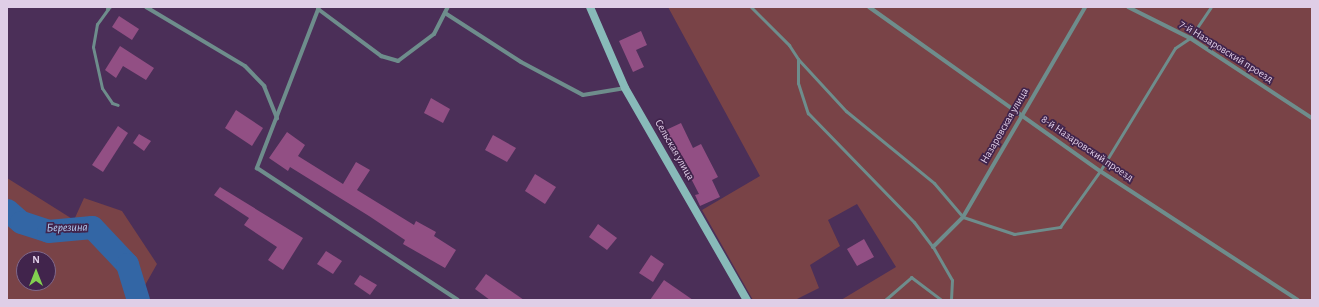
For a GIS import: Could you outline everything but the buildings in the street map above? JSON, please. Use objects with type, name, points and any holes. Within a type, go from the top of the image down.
[{"type":"street","points":[[146,7],[245,66],[264,86],[277,118]]},
{"type":"street","points":[[448,7],[434,34],[398,61],[381,56],[318,8],[257,168],[458,300]]},
{"type":"street","name":"Сельская улица","points":[[590,7],[625,88],[747,300]]},
{"type":"street","name":"8-й Назаровский проезд","points":[[869,7],[1100,171],[1298,300]]},
{"type":"street","name":"Назаровская улица","points":[[933,247],[963,217],[1085,7]]},
{"type":"street","name":"7-й Назаровский проезд","points":[[1128,7],[1190,38],[1312,118]]},
{"type":"street","points":[[445,13],[521,62],[583,95],[625,88]]},
{"type":"lane","points":[[751,7],[789,45],[798,59],[846,111],[934,183],[963,217],[1014,234],[1060,227],[1100,171],[1175,48],[1190,38],[1211,7]]},
{"type":"lane","points":[[109,8],[97,24],[93,47],[102,88],[112,103],[118,105]]},
{"type":"lane","points":[[798,59],[798,83],[808,114],[914,222],[933,247],[952,280],[951,300]]},
{"type":"lane","points":[[885,300],[911,277],[941,300]]},
{"type":"shaded area","points":[[668,7],[1312,7],[1312,300],[841,300],[896,267],[857,204],[828,220],[840,246],[810,265],[819,288],[795,300],[753,300],[702,210],[760,176]]},
{"type":"shaded area","points":[[7,178],[74,220],[84,198],[122,211],[157,264],[140,294],[146,300],[7,300]]},
{"type":"waterway","name":"Березина","points":[[7,210],[21,222],[48,231],[92,227],[127,264],[138,300]]}]
